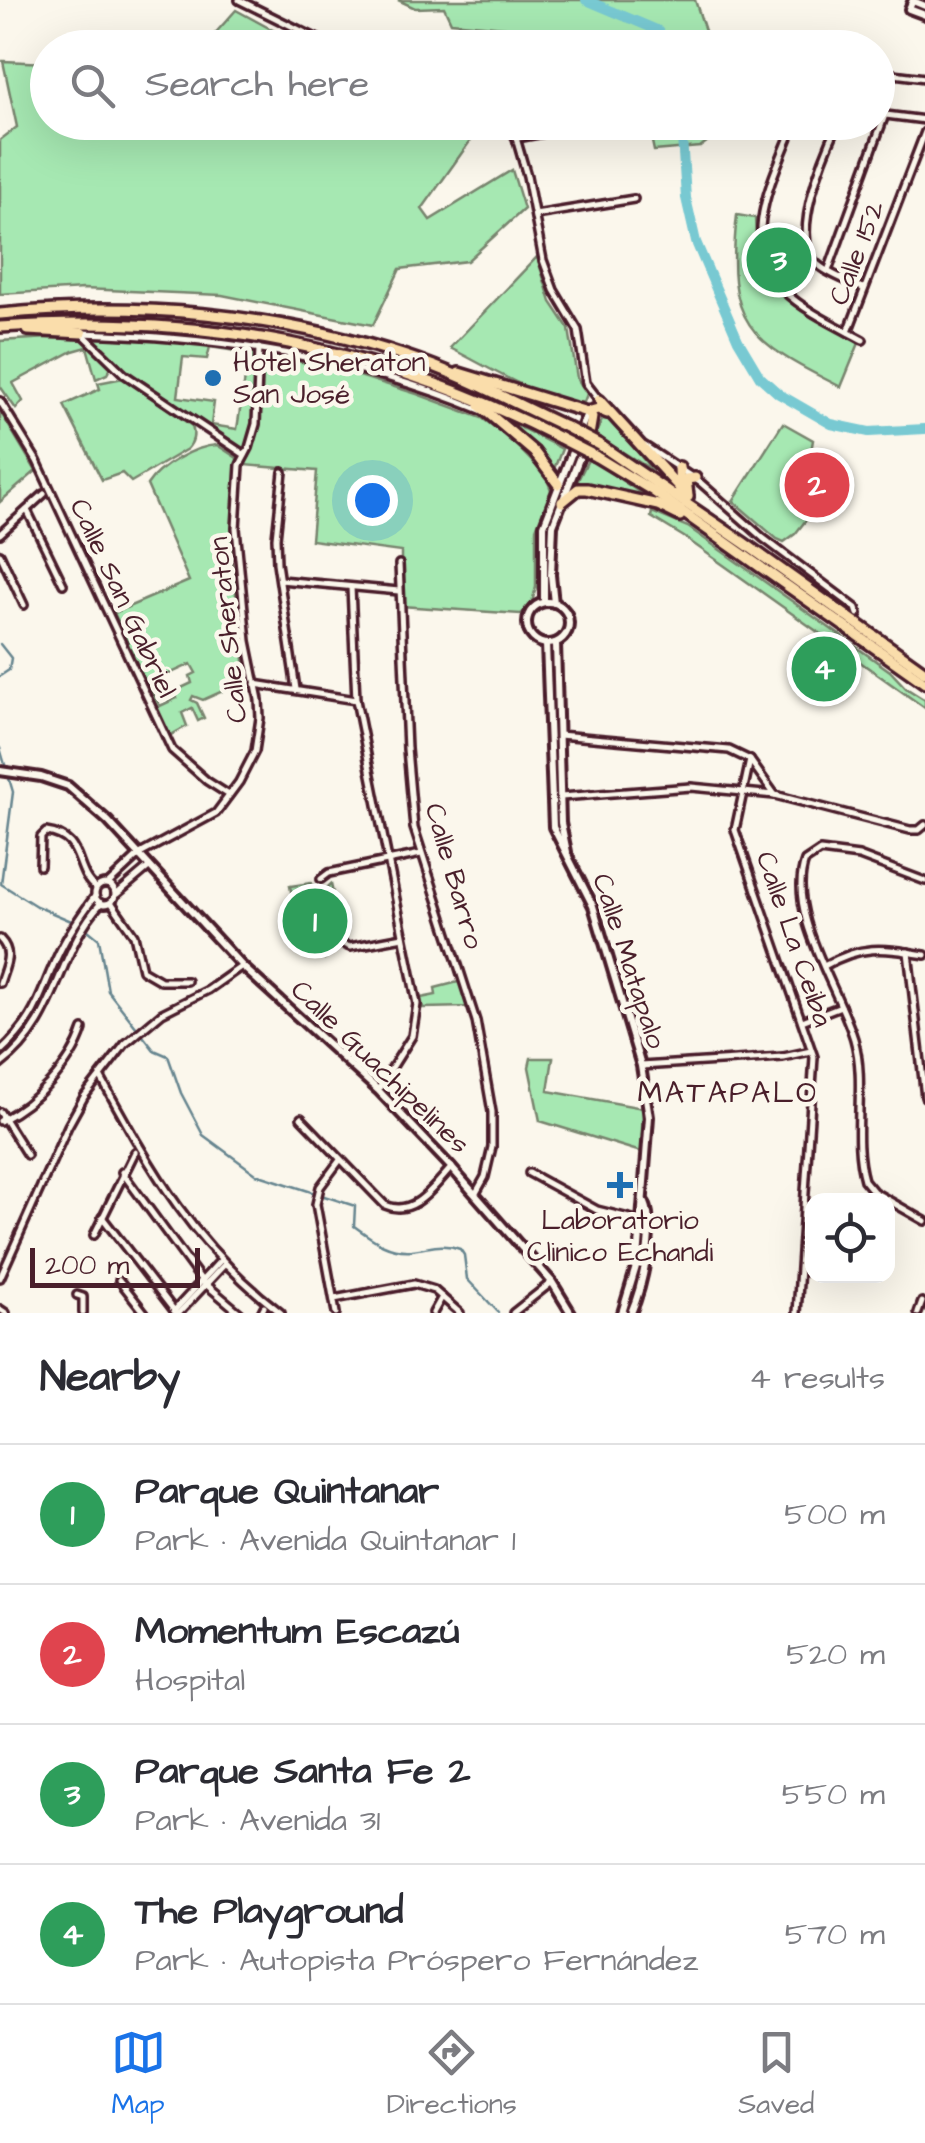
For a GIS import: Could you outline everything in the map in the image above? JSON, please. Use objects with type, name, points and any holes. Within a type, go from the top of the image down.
[{"type":"highway","points":[[0,314],[131,309],[211,315],[312,331],[572,407],[593,404],[614,416],[680,490],[744,542]]},
{"type":"highway","points":[[0,328],[95,322],[208,328],[332,351],[423,378],[512,414],[653,490],[925,683]]},
{"type":"highway","points":[[0,328],[82,333]]},
{"type":"highway","points":[[424,362],[600,445],[925,672]]},
{"type":"highway","points":[[423,378],[500,420],[534,452],[558,484]]},
{"type":"highway","points":[[589,435],[593,404]]},
{"type":"highway","points":[[679,467],[680,490]]},
{"type":"highway","points":[[689,498],[686,482],[695,478]]},
{"type":"highway","points":[[562,502],[578,489],[620,496],[658,505],[718,536]]},
{"type":"street","points":[[239,0],[300,30]]},
{"type":"street","points":[[902,0],[925,6]]},
{"type":"street","points":[[912,2],[910,9],[925,15]]},
{"type":"street","points":[[895,74],[925,78]]},
{"type":"street","points":[[895,117],[925,120]]},
{"type":"street","name":"Calle 152","points":[[848,332],[925,132]]},
{"type":"street","points":[[516,140],[543,260],[554,290],[578,330],[593,404],[558,484],[542,538],[544,602]]},
{"type":"street","points":[[788,140],[764,206],[760,236],[766,265],[782,289],[863,340]]},
{"type":"street","points":[[833,140],[805,220],[808,250],[817,265],[864,289]]},
{"type":"street","points":[[828,270],[872,140]]},
{"type":"street","points":[[535,216],[634,198]]},
{"type":"street","points":[[82,333],[194,338],[369,370],[444,395],[500,420]]},
{"type":"street","points":[[82,333],[116,366],[244,454]]},
{"type":"street","name":"Calle Sheraton","points":[[108,884],[140,854],[216,813],[249,767],[259,738],[260,718],[236,546],[240,470],[256,424],[260,348]]},
{"type":"street","name":"Calle San Gabriel","points":[[0,402],[36,461],[172,750],[229,795]]},
{"type":"street","points":[[554,603],[551,538],[555,515],[589,435]]},
{"type":"street","points":[[634,440],[695,478],[749,526],[856,608],[858,614]]},
{"type":"street","points":[[283,472],[276,538],[296,689]]},
{"type":"street","points":[[0,534],[44,494]]},
{"type":"street","points":[[26,510],[63,584]]},
{"type":"street","points":[[0,554],[24,605]]},
{"type":"street","name":"Calle Barro","points":[[398,564],[410,801],[422,854],[476,1021],[492,1112],[492,1148],[476,1193]]},
{"type":"street","points":[[280,580],[399,591]]},
{"type":"street","points":[[351,587],[356,700],[417,1004],[412,1036],[378,1090]]},
{"type":"street","points":[[544,602],[554,603],[567,613],[570,624],[566,635],[556,643],[546,644],[531,635],[527,624],[532,609],[544,602]]},
{"type":"street","name":"Calle Matapalo","points":[[556,643],[561,823],[567,854]]},
{"type":"street","name":"Calle Matapalo","points":[[546,644],[553,826],[593,906],[641,1066],[649,1117],[638,1260],[622,1313]]},
{"type":"street","points":[[255,684],[356,700]]},
{"type":"street","points":[[548,734],[730,750],[750,760],[775,795]]},
{"type":"street","name":"Calle La Ceiba","points":[[750,760],[736,830],[812,1050],[814,1068],[797,1313]]},
{"type":"street","name":"Calle Guachipelines","points":[[5,772],[68,786],[108,821],[242,966],[378,1090],[452,1167],[552,1282],[571,1313]]},
{"type":"street","points":[[550,797],[691,787],[775,795],[910,830],[925,825]]},
{"type":"street","points":[[40,866],[42,837],[46,832],[62,836],[78,853],[87,880],[101,903]]},
{"type":"street","points":[[925,881],[832,850],[810,856],[802,870],[800,890],[808,922],[856,1046],[864,1180],[874,1192],[925,1221]]},
{"type":"street","points":[[322,879],[329,873],[422,854]]},
{"type":"street","points":[[0,1065],[30,1035],[52,997],[82,926],[101,903],[113,899],[150,866]]},
{"type":"street","points":[[0,1052],[24,1028],[63,944],[96,892],[108,884],[114,889],[113,899],[134,935],[142,970],[161,982],[187,981]]},
{"type":"street","points":[[330,939],[350,947],[403,937]]},
{"type":"street","points":[[0,939],[9,956],[0,983]]},
{"type":"street","points":[[824,966],[869,948],[925,955]]},
{"type":"street","points":[[908,952],[925,1098]]},
{"type":"street","points":[[0,1278],[84,1097],[139,1029],[242,966]]},
{"type":"street","points":[[44,991],[52,997]]},
{"type":"street","points":[[802,1021],[841,1006]]},
{"type":"street","points":[[28,1155],[1,1117],[48,1084],[72,1054],[83,1029]]},
{"type":"street","points":[[641,1066],[783,1057],[812,1050]]},
{"type":"street","points":[[101,1078],[157,1180],[222,1263],[282,1313]]},
{"type":"street","points":[[301,1118],[385,1205],[394,1209],[413,1206],[452,1167]]},
{"type":"street","points":[[94,1235],[134,1152]]},
{"type":"street","points":[[336,1313],[316,1212],[326,1176],[340,1160]]},
{"type":"street","points":[[122,1172],[204,1283],[240,1313]]},
{"type":"street","points":[[529,1173],[596,1210],[641,1221]]},
{"type":"street","name":"Calle Matapalo","points":[[631,1313],[645,1261],[645,1203]]},
{"type":"street","points":[[102,1217],[175,1312],[222,1263]]},
{"type":"street","points":[[120,1280],[145,1313]]},
{"type":"street","points":[[512,1313],[552,1282]]},
{"type":"street","points":[[333,1299],[414,1284],[434,1290],[460,1313]]},
{"type":"street","points":[[78,1295],[83,1298],[82,1313]]},
{"type":"street","points":[[433,1313],[442,1298]]},
{"type":"street","points":[[918,1313],[922,1302]]},
{"type":"green space","points":[[398,0],[695,0],[705,30],[528,30],[451,22],[444,7],[415,8]]},
{"type":"green space","points":[[236,10],[273,30],[218,30]]},
{"type":"green space","points":[[3,61],[30,62],[30,140],[471,140],[422,209],[430,220],[512,170],[524,209],[467,261],[400,269],[373,325],[222,295],[83,289],[0,294],[0,140],[17,127]]},
{"type":"green space","points":[[652,140],[709,140],[700,147],[654,151]]},
{"type":"green space","points":[[737,215],[755,218],[763,265],[785,296],[859,343],[841,387],[784,356],[750,325],[740,305],[735,281]]},
{"type":"green space","points":[[537,257],[551,302],[569,329],[577,378],[587,394],[584,402],[535,391],[450,348]]},
{"type":"green space","points":[[90,336],[185,341],[253,351],[254,419],[246,447],[241,448],[159,395],[101,350]],"holes":[[[210,347],[249,353],[237,429],[211,425],[214,402],[178,397],[183,357],[207,359]]]},
{"type":"green space","points":[[85,340],[112,365],[107,374],[96,379],[87,347],[73,351],[13,383],[23,401],[16,409],[0,386],[0,341]]},
{"type":"green space","points":[[267,355],[337,369],[417,394],[482,418],[508,437],[546,476],[551,490],[536,529],[536,587],[531,606],[521,614],[401,606],[401,552],[311,540],[317,471],[244,465],[257,433],[262,358]]},
{"type":"green space","points":[[123,378],[192,426],[193,432],[187,449],[131,482],[122,473],[102,480],[64,405],[100,389],[98,383]]},
{"type":"green space","points":[[0,411],[36,471],[0,502]]},
{"type":"green space","points":[[604,416],[614,423],[652,470],[595,435]]},
{"type":"green space","points":[[502,418],[562,449],[554,469],[549,466]]},
{"type":"green space","points":[[783,423],[813,440],[803,498],[810,515],[784,542],[733,501]]},
{"type":"green space","points":[[217,445],[237,458],[231,553],[247,685],[241,678],[232,681],[234,686],[203,700],[193,696],[191,700],[197,703],[204,718],[198,721],[192,708],[182,713],[187,726],[169,736],[114,613],[189,581],[147,485],[168,465]],"holes":[[[191,664],[196,673],[190,676],[192,683],[175,691],[177,698],[160,706],[149,683]]]},
{"type":"green space","points":[[588,460],[648,498],[596,486],[575,486]]},
{"type":"green space","points":[[652,512],[688,527],[890,671],[925,700],[925,708],[651,517]]},
{"type":"green space","points":[[311,883],[318,891],[331,884],[342,936],[333,929],[326,931],[324,941],[332,952],[325,959],[285,914],[294,906],[290,886]]},
{"type":"green space","points":[[462,981],[468,1007],[423,1008],[421,998],[436,995],[435,988]]},
{"type":"green space","points":[[531,1058],[553,1058],[548,1091],[643,1108],[641,1152],[540,1121],[529,1067]]},
{"type":"waterway","points":[[586,0],[657,30]]},
{"type":"waterway","points":[[682,140],[686,198],[696,242],[738,340],[760,377],[779,394],[831,424],[869,432],[925,429]]},
{"type":"waterway","points":[[0,644],[11,658],[9,670],[0,676]]},
{"type":"waterway","points":[[0,748],[13,792],[1,884],[36,906],[76,923]]},
{"type":"waterway","points":[[83,926],[99,939],[108,991],[154,1050],[168,1056],[181,1093],[203,1135],[256,1174],[355,1206],[354,1226],[381,1244],[403,1250],[442,1246],[460,1249],[467,1279],[498,1312]]},
{"type":"place","name":"Parque Santa Fe 2","points":[[779,260]]},
{"type":"place","name":"Hotel Sheraton San José","points":[[213,378]]},
{"type":"place","name":"Momentum Escazú","points":[[817,485]]},
{"type":"place","name":"The Playground","points":[[824,669]]},
{"type":"place","name":"Parque Quintanar","points":[[315,921]]},
{"type":"place","name":"Laboratorio Clinico Echandi","points":[[620,1185]]},
{"type":"district","name":"MATAPALO","points":[[728,1093]]}]
